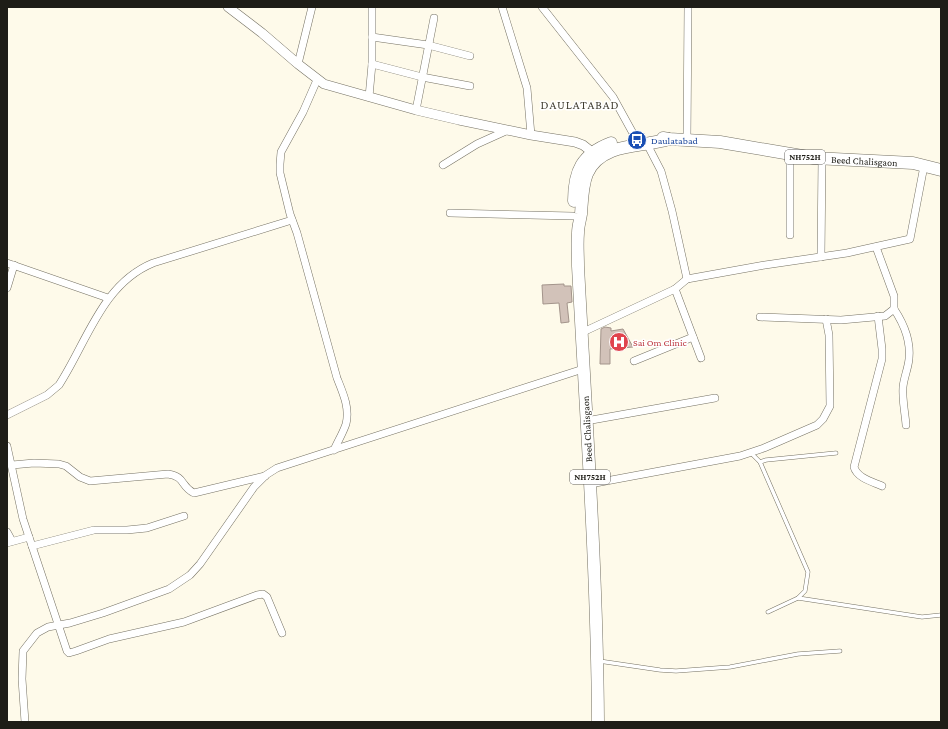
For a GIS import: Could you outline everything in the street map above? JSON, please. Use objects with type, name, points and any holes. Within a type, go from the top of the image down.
[{"type":"highway","name":"Beed Chalisgaon","points":[[578,232],[575,225],[574,216],[574,193],[577,176],[582,163],[592,152],[610,143],[635,137],[652,136],[669,139],[720,142],[822,159],[913,163],[941,170]]},
{"type":"highway","name":"Beed Chalisgaon","points":[[598,722],[598,660],[581,332],[578,232],[584,180],[594,162],[605,154],[669,139]]},
{"type":"street","points":[[228,7],[262,33],[317,80],[324,84],[416,110],[531,135],[575,142],[583,145],[592,152]]},
{"type":"street","points":[[298,64],[312,7]]},
{"type":"street","points":[[369,97],[372,64],[372,7]]},
{"type":"street","points":[[502,7],[527,88],[531,135]]},
{"type":"street","points":[[542,7],[613,97],[635,137]]},
{"type":"street","points":[[687,140],[688,7]]},
{"type":"street","points":[[416,110],[434,18]]},
{"type":"street","points":[[372,37],[428,45],[470,56]]},
{"type":"street","points":[[372,64],[422,77],[470,86]]},
{"type":"street","points":[[317,80],[303,112],[281,152],[280,173],[337,378],[345,399],[347,413],[346,424],[334,450]]},
{"type":"street","points":[[443,165],[464,151],[508,130]]},
{"type":"street","points":[[647,144],[661,171],[672,211],[687,279]]},
{"type":"street","points":[[790,154],[790,235]]},
{"type":"street","points":[[821,257],[822,159]]},
{"type":"street","points":[[581,332],[675,289],[687,279],[821,257],[910,239],[924,166]]},
{"type":"street","points":[[450,213],[574,216]]},
{"type":"street","points":[[7,415],[47,395],[59,385],[108,298],[125,280],[142,267],[292,220]]},
{"type":"street","points":[[876,247],[894,296],[894,309],[903,322],[907,334],[909,359],[904,377],[903,389],[906,424]]},
{"type":"street","points":[[7,288],[10,264],[108,298]]},
{"type":"street","points":[[675,289],[701,358]]},
{"type":"street","points":[[760,317],[841,320],[885,316],[894,309]]},
{"type":"street","points":[[878,316],[882,359],[854,467],[855,471],[859,475],[882,486]]},
{"type":"street","points":[[590,484],[740,456],[817,426],[824,419],[830,406],[829,341],[826,319]]},
{"type":"street","points":[[634,362],[693,337]]},
{"type":"street","points":[[25,722],[22,679],[23,651],[37,633],[58,625],[102,614],[169,589],[190,575],[200,564],[254,487],[277,468],[583,369]]},
{"type":"street","points":[[586,421],[715,398]]},
{"type":"street","points":[[7,446],[29,537],[65,649],[67,651],[71,652],[109,639],[184,622],[263,594],[267,597],[282,633]]},
{"type":"street","points":[[12,465],[34,463],[59,464],[66,466],[80,477],[90,481],[168,474],[176,475],[180,478],[188,490],[194,493],[266,476]]},
{"type":"street","points":[[32,546],[94,530],[127,530],[147,528],[184,516]]},
{"type":"street","points":[[7,532],[9,542],[29,537]]},
{"type":"lane","points":[[751,452],[760,462],[808,572],[804,591],[798,598],[768,612]]},
{"type":"lane","points":[[760,462],[766,460],[836,454]]},
{"type":"lane","points":[[798,598],[922,617],[941,615]]},
{"type":"lane","points":[[598,660],[660,670],[676,671],[730,667],[798,654],[840,652]]},
{"type":"building","points":[[564,284],[564,286],[571,286],[572,302],[567,303],[569,322],[561,323],[559,303],[543,304],[542,285]]},
{"type":"building","points":[[605,327],[611,328],[611,331],[623,329],[633,347],[610,349],[610,364],[600,364],[601,329]]},
{"type":"place","name":"Daulatabad","points":[[637,140]]},
{"type":"place","name":"Sai Om Clinic","points":[[619,342]]},
{"type":"district","name":"DAULATABAD","points":[[580,105]]}]
